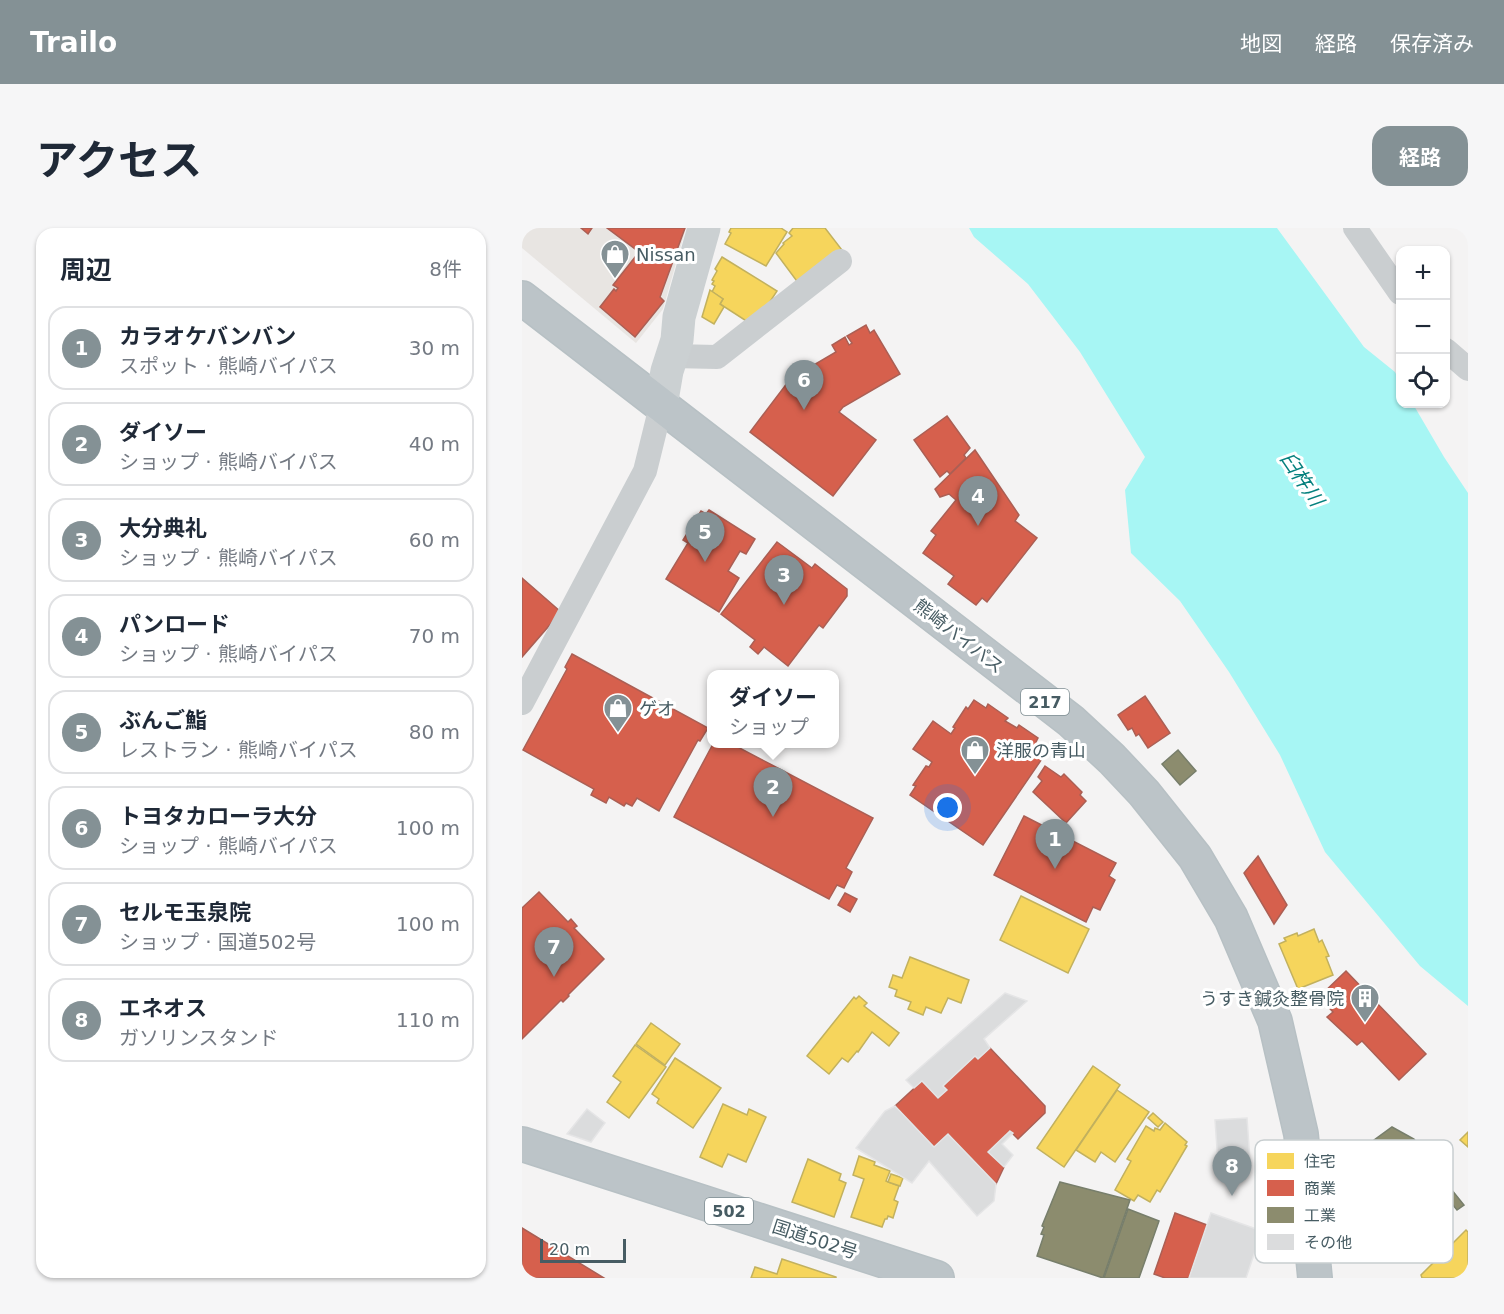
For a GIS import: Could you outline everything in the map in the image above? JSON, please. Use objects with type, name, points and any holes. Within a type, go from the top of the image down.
[{"type":"highway","name":"熊崎バイパス","points":[[522,298],[1071,722],[1144,793],[1195,857],[1231,918],[1275,1021],[1302,1140]]},
{"type":"highway","name":"国道502号","points":[[522,1144],[937,1278]]},
{"type":"highway","name":"熊崎バイパス","points":[[1314,1263],[1315,1278]]},
{"type":"street","points":[[522,703],[645,471],[667,371],[677,340],[679,317],[704,228]]},
{"type":"street","points":[[1355,228],[1396,286]]},
{"type":"street","points":[[672,356],[717,357],[840,261]]},
{"type":"street","points":[[1450,353],[1468,369]]},
{"type":"shaded area","name":"Nissan","points":[[522,228],[686,228],[663,309],[636,343],[522,248]]},
{"type":"water","name":"臼杵川","points":[[969,228],[1277,228],[1364,347],[1395,372],[1396,408],[1415,408],[1468,493],[1468,1006],[1420,966],[1325,852],[1280,755],[1229,672],[1180,601],[1131,553],[1125,490],[1145,457],[1080,352],[1028,284],[974,237]]},
{"type":"building: 住宅","points":[[731,228],[781,228],[787,232],[766,266],[725,244]]},
{"type":"building: 住宅","points":[[793,228],[825,228],[842,250],[799,284],[776,253],[792,236],[789,233]]},
{"type":"building: 住宅","points":[[722,257],[777,291],[764,311],[751,324],[720,304],[723,299],[712,292],[715,286],[712,280],[717,271],[715,269]]},
{"type":"building: 住宅","points":[[710,290],[723,299],[720,304],[724,307],[714,324],[702,317]]},
{"type":"building: 住宅","points":[[1021,896],[1089,929],[1068,973],[1000,940]]},
{"type":"building: 住宅","points":[[1314,929],[1319,942],[1322,940],[1329,956],[1326,957],[1333,975],[1298,989],[1279,944],[1286,941],[1284,938],[1297,933],[1298,936]]},
{"type":"building: 住宅","points":[[910,957],[969,980],[961,1003],[948,998],[941,1013],[926,1007],[923,1015],[908,1009],[911,1002],[895,996],[897,990],[889,987],[893,975],[902,978]]},
{"type":"building: 住宅","points":[[859,996],[867,1003],[864,1006],[899,1033],[889,1046],[872,1032],[848,1062],[842,1058],[829,1074],[807,1056],[854,997],[856,999]]},
{"type":"building: 住宅","points":[[651,1023],[680,1044],[665,1065],[636,1044]]},
{"type":"building: 住宅","points":[[635,1045],[666,1067],[629,1118],[607,1102],[621,1082],[613,1076]]},
{"type":"building: 住宅","points":[[675,1058],[721,1088],[693,1128],[657,1103],[659,1099],[652,1094]]},
{"type":"building: 住宅","points":[[1093,1066],[1120,1085],[1064,1167],[1037,1148]]},
{"type":"building: 住宅","points":[[1117,1090],[1149,1112],[1115,1162],[1101,1152],[1095,1162],[1076,1150]]},
{"type":"building: 住宅","points":[[723,1104],[747,1115],[749,1109],[766,1117],[746,1162],[728,1154],[722,1167],[700,1157]]},
{"type":"building: 住宅","points":[[1153,1113],[1163,1122],[1158,1127],[1148,1118]]},
{"type":"building: 住宅","points":[[1165,1123],[1187,1142],[1185,1145],[1187,1146],[1160,1192],[1157,1190],[1150,1202],[1138,1195],[1134,1201],[1115,1190],[1131,1161],[1127,1159],[1146,1126],[1154,1131],[1155,1128],[1160,1130]]},
{"type":"building: 住宅","points":[[1468,1132],[1468,1147],[1460,1140]]},
{"type":"building: 住宅","points":[[859,1156],[890,1171],[886,1181],[899,1186],[894,1200],[898,1202],[893,1218],[888,1216],[882,1227],[851,1217],[864,1179],[853,1175]]},
{"type":"building: 住宅","points":[[808,1159],[841,1174],[839,1180],[846,1183],[834,1217],[792,1202]]},
{"type":"building: 住宅","points":[[891,1174],[903,1178],[900,1186],[888,1182]]},
{"type":"building: 住宅","points":[[1466,1230],[1468,1232],[1468,1278],[1422,1278],[1421,1275],[1433,1263],[1453,1263],[1453,1243]]},
{"type":"building: 住宅","points":[[782,1259],[836,1278],[751,1278],[755,1267],[777,1274]]},
{"type":"building: 商業","points":[[581,228],[592,228],[588,234]]},
{"type":"building: 商業","points":[[607,228],[685,228],[660,297],[664,301],[635,337],[600,307],[614,289],[616,291],[618,288],[613,285],[639,252]]},
{"type":"building: 商業","points":[[866,325],[870,333],[874,330],[900,374],[843,407],[839,412],[876,440],[833,496],[750,432],[794,374],[798,377],[800,373],[836,352],[832,345],[845,337],[849,345],[852,343],[847,336]]},
{"type":"building: 商業","points":[[947,416],[970,448],[964,455],[966,458],[950,474],[947,471],[940,477],[914,440]]},
{"type":"building: 商業","points":[[975,450],[1019,515],[1015,521],[1037,538],[987,602],[982,598],[976,605],[948,584],[954,576],[923,553],[936,535],[931,531],[956,500],[949,494],[940,497],[935,489]]},
{"type":"building: 商業","points":[[709,510],[755,539],[746,554],[740,551],[728,571],[739,578],[719,612],[666,579],[688,543],[683,540],[701,511],[706,514]]},
{"type":"building: 商業","points":[[777,542],[812,568],[815,564],[847,589],[847,596],[823,628],[819,625],[788,666],[764,647],[758,654],[750,647],[755,640],[721,614]]},
{"type":"building: 商業","points":[[522,578],[561,612],[522,657]]},
{"type":"building: 商業","name":"ゲオ","points":[[572,654],[707,727],[659,811],[637,798],[632,806],[626,803],[624,806],[609,797],[606,803],[591,795],[594,789],[523,750],[567,669],[565,667]]},
{"type":"building: 商業","points":[[1145,696],[1170,733],[1148,748],[1139,734],[1136,736],[1132,728],[1128,730],[1118,715]]},
{"type":"building: 商業","name":"洋服の青山","points":[[974,700],[986,708],[988,704],[1008,718],[1005,721],[1017,728],[1019,725],[1038,738],[1036,742],[1048,750],[983,845],[910,795],[916,786],[913,785],[926,766],[929,767],[932,762],[913,749],[933,721],[951,734],[966,707],[968,709]]},
{"type":"building: 商業","points":[[711,748],[740,748],[873,818],[846,868],[852,872],[844,888],[837,885],[829,899],[674,817]]},
{"type":"building: 商業","points":[[1045,766],[1061,777],[1064,774],[1082,792],[1080,795],[1086,801],[1066,823],[1033,792],[1042,781],[1038,777]]},
{"type":"building: 商業","points":[[1024,816],[1116,863],[1109,876],[1115,880],[1100,910],[1093,907],[1086,922],[994,875]]},
{"type":"building: 商業","points":[[1258,856],[1287,905],[1274,924],[1244,873]]},
{"type":"building: 商業","points":[[539,892],[568,922],[571,919],[577,926],[574,928],[604,959],[563,1002],[561,1000],[522,1039],[522,908]]},
{"type":"building: 商業","points":[[845,893],[857,899],[850,912],[838,905]]},
{"type":"building: 商業","name":"うすき鍼灸整骨院","points":[[1346,971],[1426,1054],[1399,1080],[1362,1041],[1357,1045],[1327,1017],[1333,1012],[1319,997]]},
{"type":"building: 商業","points":[[990,1048],[1045,1106],[1045,1113],[1018,1139],[1010,1131],[988,1152],[1004,1167],[996,1184],[948,1134],[934,1147],[895,1106],[922,1081],[938,1098],[947,1090],[943,1086],[975,1056],[978,1059]]},
{"type":"building: 商業","points":[[1175,1213],[1207,1225],[1189,1278],[1165,1278],[1154,1274]]},
{"type":"building: 商業","points":[[522,1228],[604,1278],[522,1278]]},
{"type":"building: 工業","points":[[1178,750],[1196,771],[1180,785],[1162,764]]},
{"type":"building: 工業","points":[[1392,1127],[1415,1140],[1374,1140]]},
{"type":"building: 工業","points":[[1060,1182],[1130,1200],[1103,1278],[1037,1256],[1044,1235],[1041,1234],[1044,1227],[1042,1226]]},
{"type":"building: 工業","points":[[1453,1191],[1464,1205],[1457,1210],[1453,1205]]},
{"type":"building: 工業","points":[[1128,1209],[1159,1221],[1139,1278],[1104,1278]]},
{"type":"building: その他","points":[[1005,993],[1027,1001],[984,1039],[990,1048],[978,1059],[975,1056],[943,1086],[947,1090],[938,1098],[922,1081],[914,1088],[906,1080]]},
{"type":"building: その他","points":[[895,1106],[934,1147],[948,1134],[996,1184],[994,1201],[977,1216],[929,1161],[912,1183],[856,1148],[885,1111]]},
{"type":"building: その他","points":[[587,1109],[605,1123],[591,1142],[567,1134]]},
{"type":"building: その他","points":[[1247,1118],[1250,1161],[1218,1163],[1215,1120]]},
{"type":"building: その他","points":[[1010,1131],[1013,1133],[1002,1144],[1013,1155],[1004,1167],[988,1152]]},
{"type":"building: その他","points":[[1211,1213],[1255,1229],[1255,1252],[1246,1278],[1189,1278]]},
{"type":"place","name":"Nissan","points":[[615,280]]},
{"type":"place","name":"トヨタカローラ大分","points":[[804,410]]},
{"type":"place","name":"パンロード","points":[[978,526]]},
{"type":"place","name":"ぶんご鮨","points":[[705,562]]},
{"type":"place","name":"大分典礼","points":[[784,605]]},
{"type":"place","name":"ゲオ","points":[[618,734]]},
{"type":"place","name":"洋服の青山","points":[[975,776]]},
{"type":"place","name":"ダイソー","points":[[773,817]]},
{"type":"place","name":"カラオケバンバン","points":[[1055,869]]},
{"type":"place","name":"セルモ玉泉院","points":[[554,977]]},
{"type":"place","name":"うすき鍼灸整骨院","points":[[1365,1024]]},
{"type":"place","name":"エネオス","points":[[1232,1196]]}]
